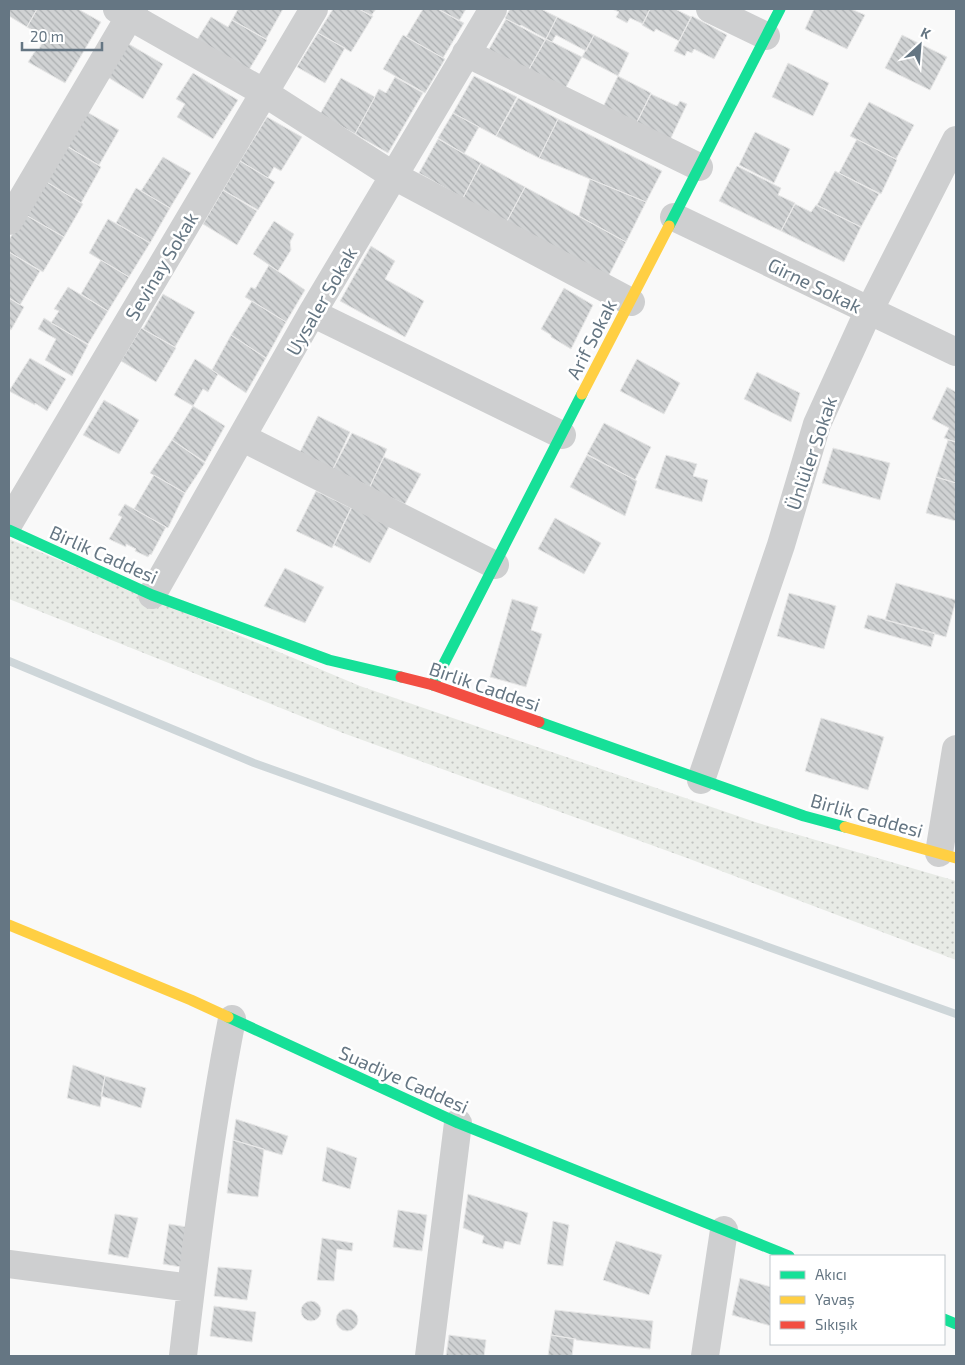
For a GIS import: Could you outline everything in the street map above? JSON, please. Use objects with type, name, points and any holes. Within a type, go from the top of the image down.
[{"type":"street","name":"Sevinay Sokak","points":[[9,523],[263,92],[314,9]]},
{"type":"street","name":"Uysaler Sokak","points":[[152,595],[243,438],[312,313],[493,9]]},
{"type":"street","points":[[710,9],[766,36]]},
{"type":"street","name":"Arif Sokak","points":[[433,686],[780,9]]},
{"type":"street","points":[[9,221],[127,11],[263,92],[394,176],[631,302]]},
{"type":"street","points":[[466,53],[700,167]]},
{"type":"street","name":"Ünlüler Sokak","points":[[701,780],[781,545],[817,424],[869,311],[956,140]]},
{"type":"street","name":"Girne Sokak","points":[[674,217],[956,352]]},
{"type":"street","points":[[312,313],[562,435]]},
{"type":"street","points":[[243,438],[495,565]]},
{"type":"street","name":"Birlik Caddesi","points":[[9,530],[152,595],[329,660],[433,686],[804,816],[948,856]]},
{"type":"street","points":[[948,856],[956,749]]},
{"type":"street","name":"Suadiye Caddesi","points":[[9,925],[191,1000],[458,1123],[786,1255]]},
{"type":"street","points":[[184,1356],[191,1288],[221,1075],[232,1019]]},
{"type":"street","points":[[428,1356],[458,1123]]},
{"type":"street","points":[[705,1356],[724,1230]]},
{"type":"street","points":[[9,1264],[191,1288]]},
{"type":"shaded area","points":[[9,539],[360,686],[758,823],[956,881],[956,960],[687,858],[343,733],[9,599]]},
{"type":"building","points":[[9,9],[37,9],[27,27],[9,16]]},
{"type":"building","points":[[37,9],[78,9],[101,22],[65,83],[28,62],[36,50],[38,51],[45,37],[27,27]]},
{"type":"building","points":[[238,9],[283,9],[266,39],[232,20]]},
{"type":"building","points":[[333,9],[359,9],[373,16],[351,52],[318,33]]},
{"type":"building","points":[[359,9],[376,9],[371,16]]},
{"type":"building","points":[[423,9],[438,9],[464,23],[443,58],[406,37]]},
{"type":"building","points":[[438,9],[466,9],[459,21]]},
{"type":"building","points":[[510,9],[541,9],[557,17],[546,39],[506,19]]},
{"type":"building","points":[[612,9],[650,9],[643,24],[630,18],[627,23],[616,17],[619,12]]},
{"type":"building","points":[[650,9],[675,9],[691,17],[679,41],[656,29],[654,32],[642,25]]},
{"type":"building","points":[[814,9],[851,9],[865,15],[847,49],[805,29]]},
{"type":"building","points":[[692,16],[727,35],[714,59],[694,49],[692,53],[687,51],[685,56],[674,51]]},
{"type":"building","points":[[211,17],[228,27],[232,20],[267,40],[247,73],[195,43]]},
{"type":"building","points":[[557,17],[594,35],[586,51],[556,35],[552,42],[546,39]]},
{"type":"building","points":[[506,19],[545,40],[528,71],[488,51]]},
{"type":"building","points":[[318,33],[345,48],[325,83],[297,67]]},
{"type":"building","points":[[403,35],[445,59],[425,93],[383,69]]},
{"type":"building","points":[[594,35],[629,53],[618,76],[582,57]]},
{"type":"building","points":[[902,35],[947,57],[930,90],[885,68]]},
{"type":"building","points":[[546,39],[582,57],[565,89],[528,71]]},
{"type":"building","points":[[127,43],[163,64],[143,99],[106,76]]},
{"type":"building","points":[[788,63],[829,83],[813,116],[772,97]]},
{"type":"building","points":[[193,73],[238,100],[213,139],[177,117],[185,104],[176,99]]},
{"type":"building","points":[[474,76],[517,97],[496,136],[453,113]]},
{"type":"building","points":[[618,76],[651,93],[636,124],[603,107]]},
{"type":"building","points":[[395,77],[423,93],[388,153],[355,134],[379,89],[386,93]]},
{"type":"building","points":[[341,78],[375,97],[355,134],[320,114]]},
{"type":"building","points":[[651,94],[677,106],[680,101],[687,104],[670,140],[636,124]]},
{"type":"building","points":[[518,98],[558,119],[539,158],[496,136]]},
{"type":"building","points":[[869,102],[914,125],[896,159],[850,136]]},
{"type":"building","points":[[85,111],[119,130],[99,165],[65,145]]},
{"type":"building","points":[[453,113],[479,127],[464,154],[438,138]]},
{"type":"building","points":[[267,117],[302,137],[281,171],[274,167],[268,178],[240,161]]},
{"type":"building","points":[[558,119],[662,171],[646,202],[539,158]]},
{"type":"building","points":[[755,132],[790,149],[774,183],[739,165]]},
{"type":"building","points":[[438,139],[481,163],[463,198],[419,173]]},
{"type":"building","points":[[857,139],[897,160],[881,194],[839,173]]},
{"type":"building","points":[[65,145],[101,167],[81,203],[45,181]]},
{"type":"building","points":[[163,157],[191,173],[170,208],[141,191]]},
{"type":"building","points":[[240,161],[275,182],[258,210],[223,190]]},
{"type":"building","points":[[481,163],[525,187],[506,223],[463,198]]},
{"type":"building","points":[[737,166],[781,188],[778,195],[795,203],[781,231],[719,201]]},
{"type":"building","points":[[835,171],[879,194],[861,227],[817,205]]},
{"type":"building","points":[[590,179],[646,202],[626,242],[579,216]]},
{"type":"building","points":[[45,181],[83,204],[64,237],[24,214]]},
{"type":"building","points":[[525,187],[626,242],[606,281],[506,223]]},
{"type":"building","points":[[136,188],[170,208],[150,243],[116,223]]},
{"type":"building","points":[[223,190],[257,211],[237,245],[203,224]]},
{"type":"building","points":[[795,204],[811,212],[816,205],[861,227],[844,262],[781,231]]},
{"type":"building","points":[[24,214],[64,237],[43,272],[9,252],[9,240]]},
{"type":"building","points":[[108,219],[150,243],[129,277],[89,253]]},
{"type":"building","points":[[274,221],[294,234],[290,242],[291,250],[278,271],[253,254]]},
{"type":"building","points":[[371,246],[395,261],[385,279],[424,301],[405,337],[340,301]]},
{"type":"building","points":[[9,252],[40,271],[20,305],[9,298]]},
{"type":"building","points":[[101,260],[129,277],[108,311],[81,294]]},
{"type":"building","points":[[269,265],[305,290],[286,322],[245,297],[251,287],[255,289]]},
{"type":"building","points":[[68,287],[108,311],[88,344],[51,323],[59,311],[54,309]]},
{"type":"building","points":[[564,288],[593,305],[571,349],[541,329]]},
{"type":"building","points":[[163,294],[195,312],[175,347],[143,329]]},
{"type":"building","points":[[9,298],[24,307],[11,330],[9,329]]},
{"type":"building","points":[[252,301],[286,322],[266,358],[231,335]]},
{"type":"building","points":[[44,318],[88,345],[72,376],[45,360],[56,339],[38,329]]},
{"type":"building","points":[[141,328],[176,348],[156,382],[121,361]]},
{"type":"building","points":[[231,335],[266,358],[246,393],[212,370]]},
{"type":"building","points":[[30,358],[66,379],[47,411],[9,391]]},
{"type":"building","points":[[195,359],[218,374],[208,392],[203,389],[193,406],[174,395]]},
{"type":"building","points":[[637,359],[680,383],[664,414],[620,391]]},
{"type":"building","points":[[757,372],[800,393],[791,422],[744,399]]},
{"type":"building","points":[[947,387],[956,392],[956,442],[944,438],[949,428],[932,419]]},
{"type":"building","points":[[104,400],[139,420],[119,454],[83,435]]},
{"type":"building","points":[[193,406],[225,426],[205,462],[172,440]]},
{"type":"building","points":[[318,416],[350,432],[333,469],[300,452]]},
{"type":"building","points":[[604,423],[651,447],[635,480],[587,454]]},
{"type":"building","points":[[352,433],[387,449],[370,487],[333,469]]},
{"type":"building","points":[[172,440],[205,463],[185,493],[150,473]]},
{"type":"building","points":[[948,440],[956,442],[956,483],[936,477]]},
{"type":"building","points":[[833,448],[890,463],[880,500],[822,483]]},
{"type":"building","points":[[587,455],[637,481],[625,516],[570,487]]},
{"type":"building","points":[[666,455],[697,464],[693,476],[708,480],[702,502],[655,488]]},
{"type":"building","points":[[384,457],[421,474],[405,504],[369,488]]},
{"type":"building","points":[[154,475],[185,493],[168,528],[134,509]]},
{"type":"building","points":[[936,477],[956,483],[956,521],[926,513]]},
{"type":"building","points":[[316,491],[351,508],[332,548],[296,531]]},
{"type":"building","points":[[125,504],[166,527],[151,555],[148,557],[126,544],[126,547],[109,539],[122,517],[118,515]]},
{"type":"building","points":[[352,507],[390,525],[370,563],[334,545]]},
{"type":"building","points":[[555,518],[601,543],[584,574],[538,549]]},
{"type":"building","points":[[285,568],[324,587],[305,623],[264,606]]},
{"type":"building","points":[[896,583],[956,600],[946,637],[885,620]]},
{"type":"building","points":[[789,593],[836,606],[824,649],[777,636]]},
{"type":"building","points":[[512,599],[538,607],[531,630],[542,634],[526,687],[490,677]]},
{"type":"building","points":[[868,615],[935,633],[931,647],[864,628]]},
{"type":"building","points":[[821,718],[884,737],[868,790],[805,771]]},
{"type":"building","points":[[73,1065],[105,1076],[100,1107],[67,1098]]},
{"type":"building","points":[[105,1076],[146,1088],[141,1108],[101,1096]]},
{"type":"building","points":[[236,1119],[288,1136],[282,1155],[233,1140]]},
{"type":"building","points":[[233,1140],[264,1149],[258,1197],[227,1193]]},
{"type":"building","points":[[327,1147],[357,1158],[350,1189],[322,1181]]},
{"type":"building","points":[[468,1194],[528,1213],[520,1245],[505,1241],[503,1249],[482,1243],[484,1236],[463,1228]]},
{"type":"building","points":[[398,1210],[427,1215],[422,1251],[393,1247]]},
{"type":"building","points":[[115,1214],[138,1218],[128,1258],[108,1254]]},
{"type":"building","points":[[553,1221],[569,1225],[563,1266],[547,1264]]},
{"type":"building","points":[[169,1224],[187,1227],[181,1267],[163,1264]]},
{"type":"building","points":[[322,1238],[353,1243],[352,1251],[337,1249],[334,1281],[317,1280]]},
{"type":"building","points":[[616,1241],[662,1255],[649,1295],[603,1280]]},
{"type":"building","points":[[218,1267],[252,1270],[247,1300],[214,1296]]},
{"type":"building","points":[[740,1278],[770,1287],[770,1326],[732,1315]]},
{"type":"building","points":[[311,1301],[318,1304],[321,1311],[318,1318],[311,1321],[304,1318],[301,1311],[304,1304]]},
{"type":"building","points":[[214,1306],[256,1312],[252,1342],[210,1336]]},
{"type":"building","points":[[347,1309],[357,1316],[358,1320],[351,1330],[347,1331],[337,1324],[336,1320],[343,1310]]},
{"type":"building","points":[[555,1310],[653,1321],[650,1349],[551,1335]]},
{"type":"building","points":[[449,1335],[486,1340],[484,1356],[446,1356]]},
{"type":"building","points":[[551,1335],[574,1339],[572,1356],[548,1356]]},
{"type":"waterway","points":[[9,661],[254,763],[956,1014]]},
{"type":"traffic: fast","points":[[669,226],[780,9]]},
{"type":"traffic: fast","points":[[433,685],[582,394]]},
{"type":"traffic: fast","points":[[9,530],[152,595],[329,660],[401,677]]},
{"type":"traffic: fast","points":[[539,722],[804,816],[845,827]]},
{"type":"traffic: fast","points":[[228,1017],[458,1123],[787,1255]]},
{"type":"traffic: fast","points":[[945,1319],[956,1324]]},
{"type":"traffic: slow","points":[[582,394],[669,226]]},
{"type":"traffic: slow","points":[[845,827],[956,858]]},
{"type":"traffic: slow","points":[[9,925],[228,1017]]},
{"type":"traffic: jam","points":[[401,677],[433,685],[539,722]]}]
